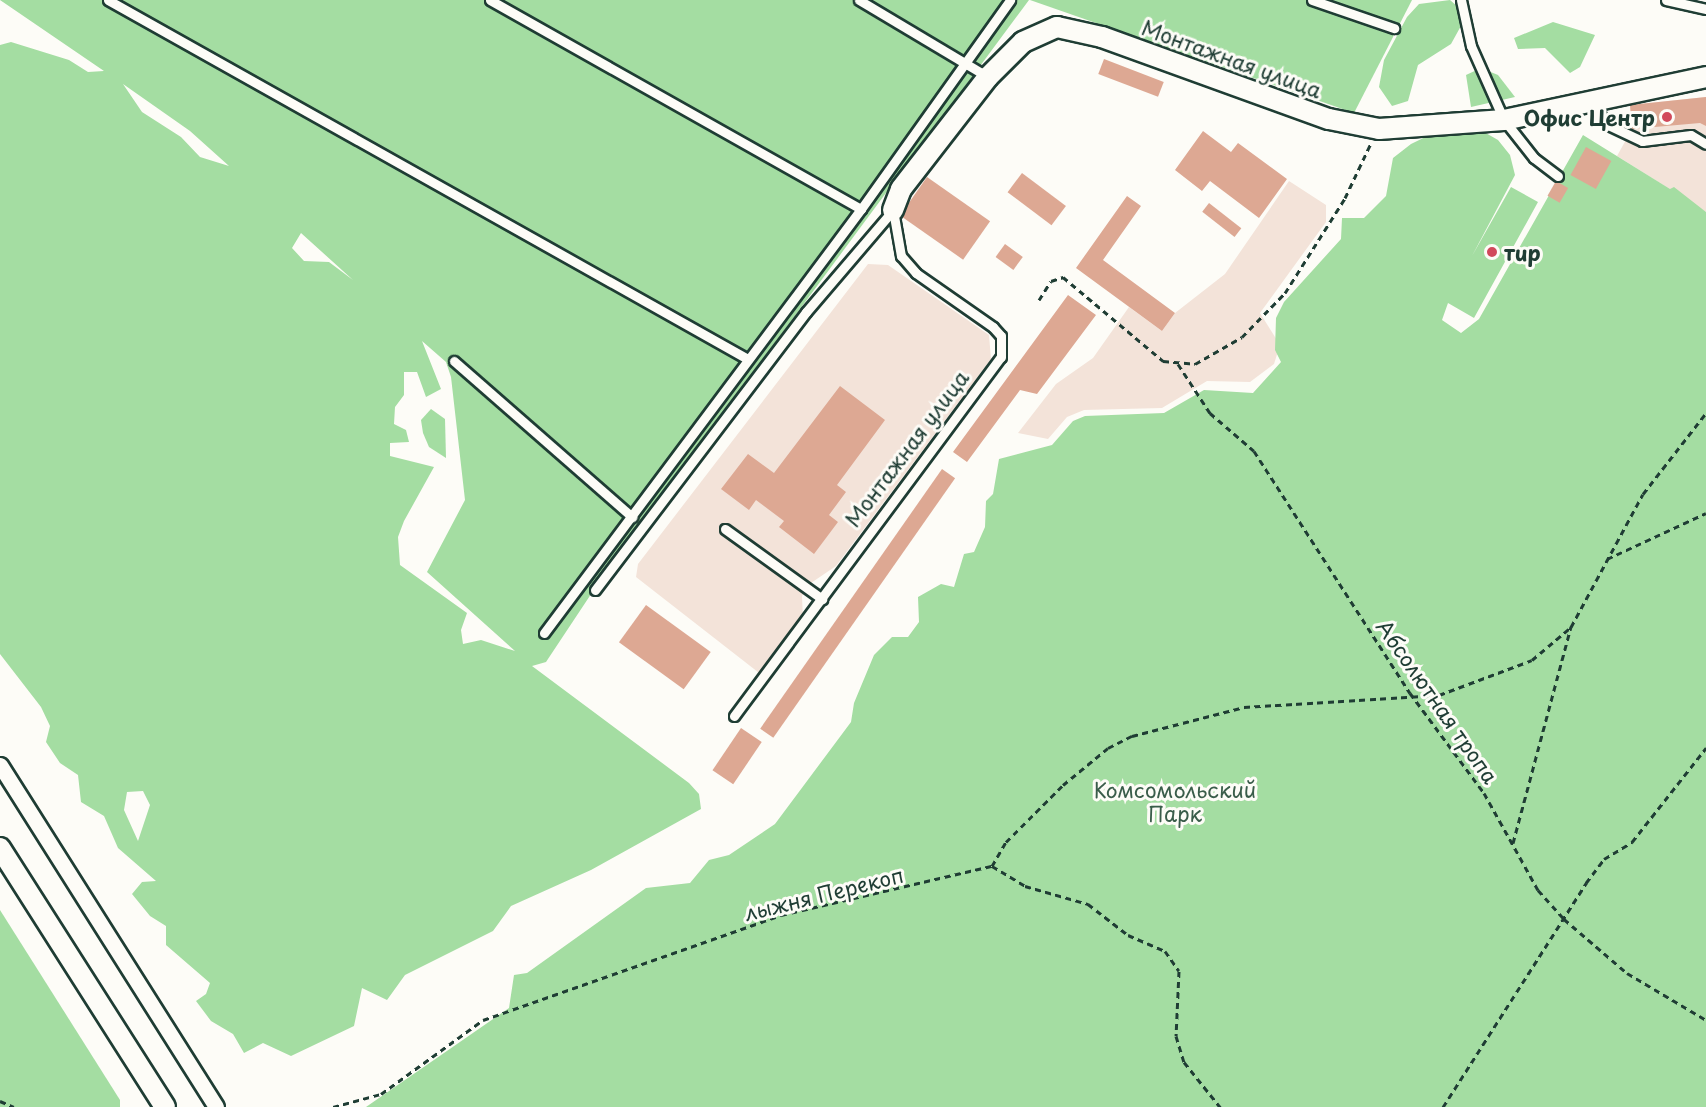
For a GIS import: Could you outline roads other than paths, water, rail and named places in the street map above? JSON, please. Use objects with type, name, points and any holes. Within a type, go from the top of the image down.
[{"type":"street","name":"Монтажная улица","points":[[893,210],[901,189],[988,77],[1038,32],[1065,28],[1329,119],[1379,129],[1504,120],[1706,77]]},
{"type":"street","points":[[0,765],[216,1107]]},
{"type":"street","points":[[0,848],[165,1107]]},
{"type":"lane","points":[[108,0],[746,358]]},
{"type":"lane","points":[[490,0],[861,209]]},
{"type":"lane","points":[[859,0],[988,77]]},
{"type":"lane","points":[[544,633],[632,517],[746,358],[861,209],[1010,0]]},
{"type":"lane","points":[[1312,0],[1394,28]]},
{"type":"lane","points":[[1461,0],[1471,46],[1504,120],[1534,158],[1558,176]]},
{"type":"lane","points":[[1666,0],[1706,9]]},
{"type":"lane","points":[[1590,100],[1608,125],[1642,141],[1691,135],[1706,144]]},
{"type":"lane","points":[[595,590],[806,312],[893,210]]},
{"type":"lane","name":"Монтажная улица","points":[[822,599],[990,376],[1003,348],[993,327],[916,273],[901,256],[893,210]]},
{"type":"lane","points":[[454,360],[632,517]]},
{"type":"lane","points":[[725,529],[822,599],[734,716]]},
{"type":"place","name":"Офис Центр","points":[[1667,117]]},
{"type":"place","name":"тир","points":[[1492,252]]},
{"type":"park label","name":"Комсомольский Парк","points":[[1175,801]]}]
